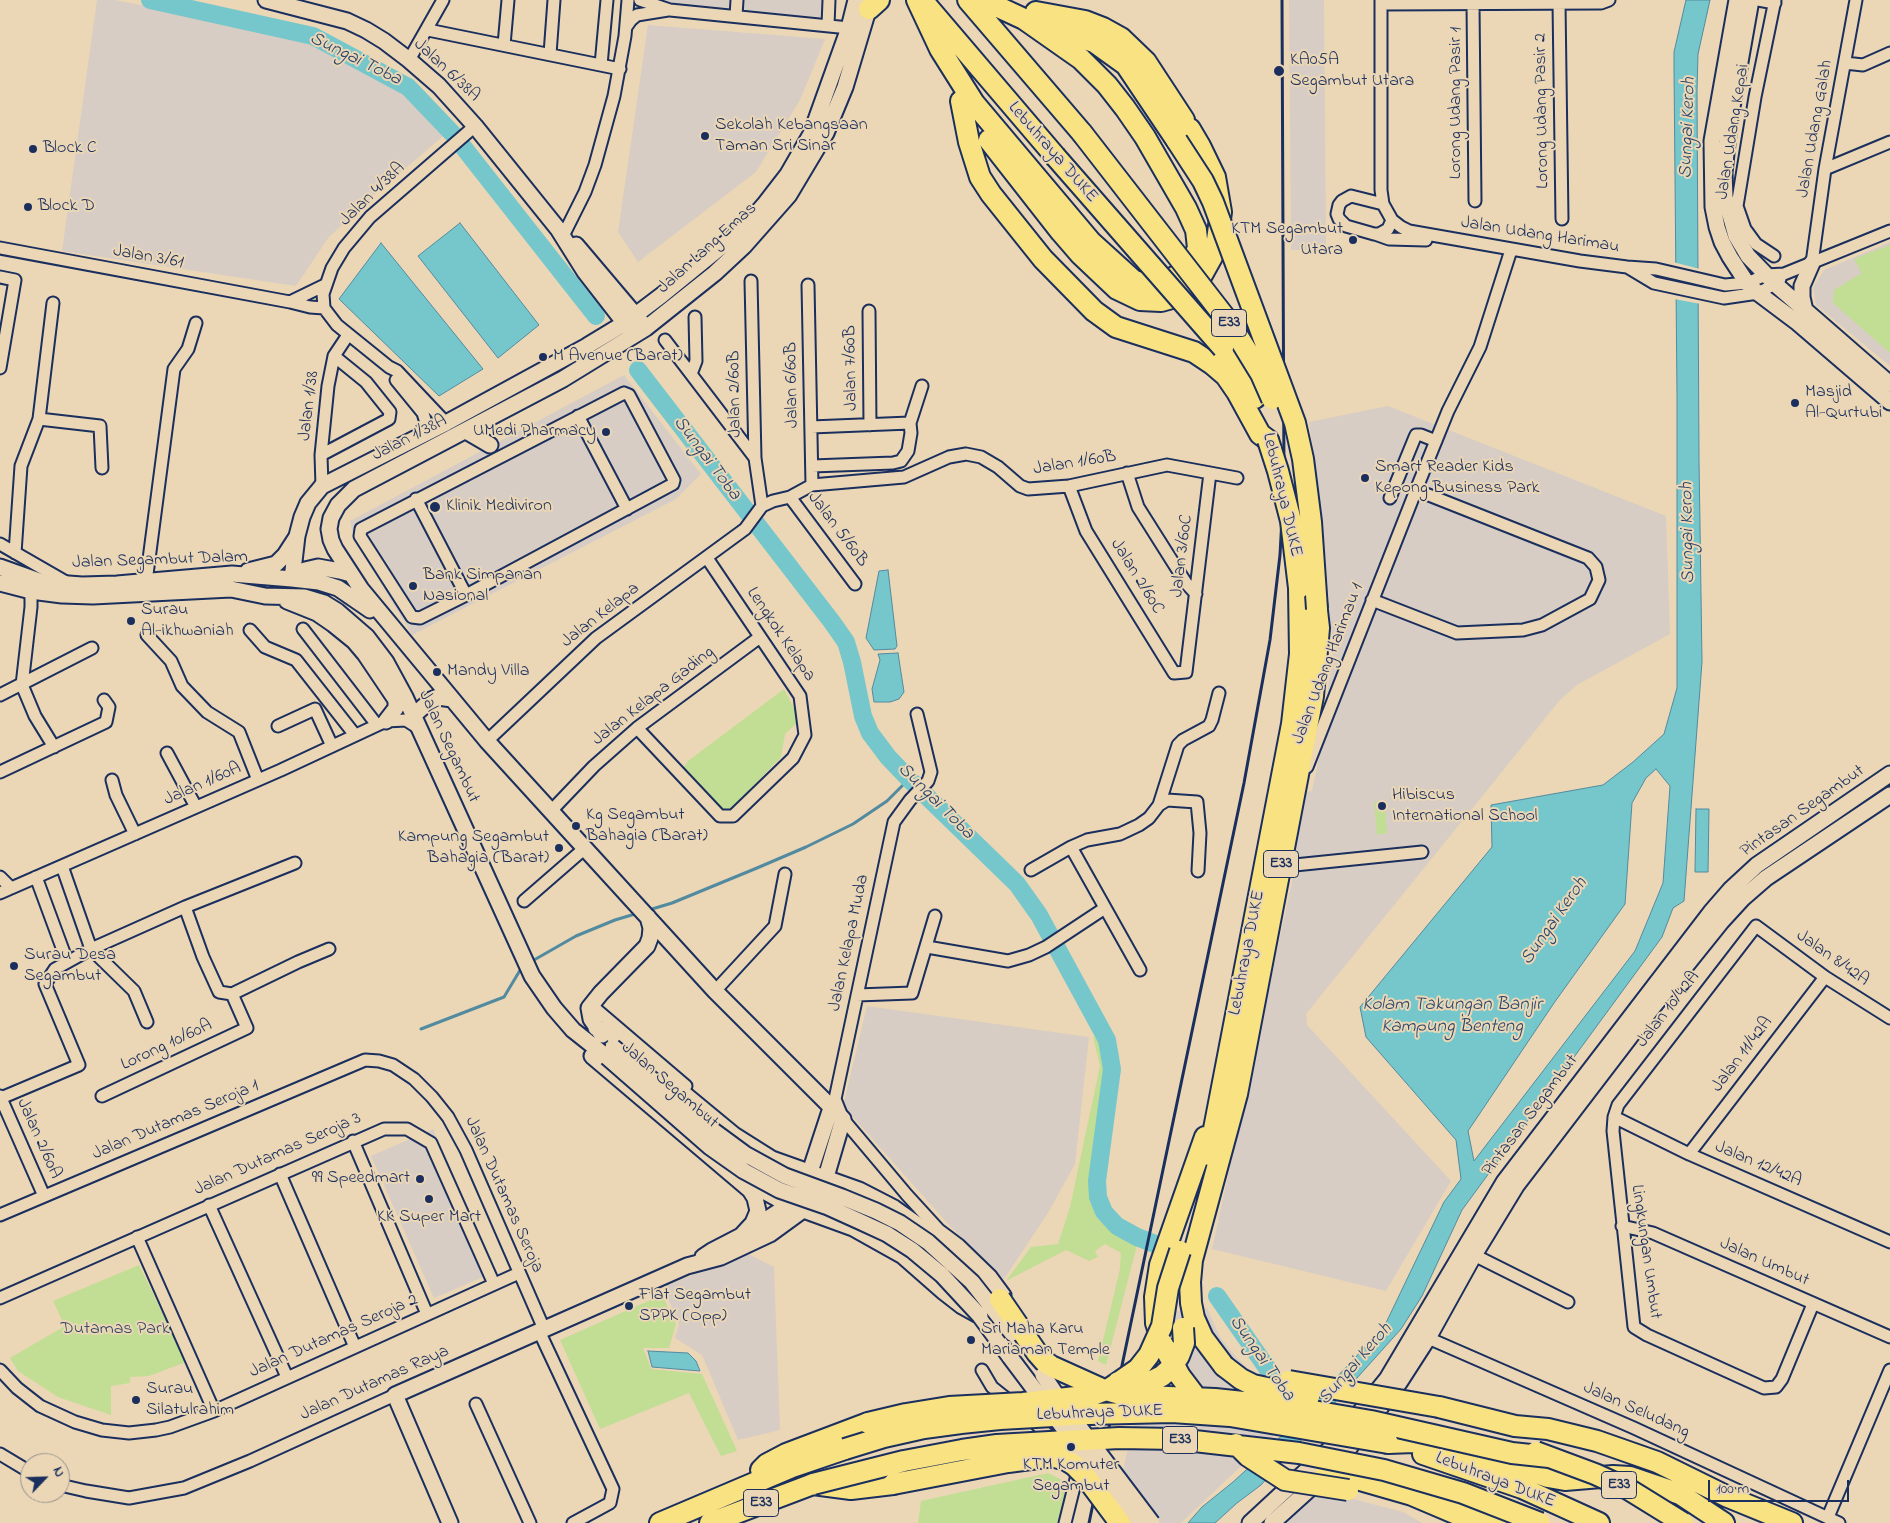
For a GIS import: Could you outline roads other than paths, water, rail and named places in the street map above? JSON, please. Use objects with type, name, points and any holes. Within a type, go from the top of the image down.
[{"type":"highway","name":"Lebuhraya DUKE","points":[[968,0],[1082,132],[1231,325],[1247,349],[1276,406],[1288,440],[1305,519],[1319,628],[1313,696],[1238,1094],[1187,1250]]},
{"type":"highway","points":[[983,0],[1024,19],[1094,42],[1126,65],[1203,181],[1229,241],[1262,339],[1295,423],[1303,459],[1308,496],[1314,552],[1317,609]]},
{"type":"highway","points":[[915,2],[949,73],[1014,173],[1074,246],[1117,289],[1140,300],[1161,301],[1179,296],[1197,284],[1212,257],[1217,240],[1221,212],[1216,177],[1200,146],[1146,62],[1121,38],[1085,21],[1038,12],[1012,0]]},
{"type":"highway","name":"Lebuhraya DUKE","points":[[915,2],[1055,156],[1223,348],[1242,374],[1260,407],[1266,425],[1268,440],[1291,522],[1298,570],[1301,624],[1297,689],[1292,724],[1208,1158],[1187,1250]]},
{"type":"highway","points":[[968,102],[1091,242],[1134,282],[1150,285],[1165,283],[1189,268],[1198,248],[1196,230],[1186,208],[1125,108],[1107,85],[1081,59],[1024,19]]},
{"type":"highway","points":[[968,102],[969,142],[980,177],[991,194],[1043,259],[1094,311],[1116,327],[1194,352],[1212,364],[1226,376],[1238,392],[1260,434],[1268,440]]},
{"type":"highway","name":"E33","points":[[1214,1122],[1205,1137],[1160,1265],[1155,1297],[1156,1323],[1162,1343],[1180,1376],[1225,1433],[1248,1456],[1265,1469],[1286,1480],[1376,1496],[1447,1523]]},
{"type":"highway","points":[[1074,1375],[1107,1381],[1135,1383],[1152,1381],[1172,1367],[1184,1343],[1178,1289],[1187,1250]]},
{"type":"highway","name":"E33","points":[[1187,1250],[1194,1318],[1203,1338],[1224,1366],[1241,1380],[1262,1387],[1436,1422],[1520,1447],[1595,1474],[1628,1490],[1684,1523]]},
{"type":"highway","name":"E33","points":[[746,1485],[767,1464],[786,1454],[868,1423],[949,1407],[1023,1403],[1093,1395],[1109,1389],[1138,1369],[1149,1355],[1162,1326],[1168,1288],[1187,1250]]},
{"type":"highway","points":[[1000,1299],[1044,1361],[1102,1389],[1123,1395],[1290,1406],[1370,1421],[1512,1453],[1549,1457]]},
{"type":"highway","points":[[1224,1366],[1266,1378],[1312,1384],[1439,1407],[1515,1426],[1548,1429],[1597,1441],[1657,1462],[1728,1497],[1792,1523]]},
{"type":"highway","name":"Lebuhraya DUKE","points":[[660,1523],[792,1467],[884,1437],[924,1428],[1000,1419],[1172,1412],[1230,1416],[1388,1443],[1522,1488],[1600,1523]]},
{"type":"highway","points":[[1515,1426],[1545,1439],[1636,1466],[1676,1482],[1697,1498],[1707,1511]]},
{"type":"highway","name":"Lebuhraya DUKE","points":[[710,1523],[813,1484],[904,1461],[997,1445],[1119,1438],[1177,1439],[1299,1453],[1384,1470],[1418,1479],[1504,1508],[1540,1523]]},
{"type":"highway","points":[[1388,1443],[1414,1442],[1437,1445],[1490,1457],[1548,1477],[1565,1480],[1613,1476],[1630,1477],[1680,1494],[1724,1523]]},
{"type":"highway","points":[[813,1484],[850,1489],[1017,1461],[1046,1457],[1055,1458],[1066,1460],[1085,1476],[1120,1523]]},
{"type":"highway","points":[[1324,1476],[1346,1476],[1412,1495],[1478,1523]]},
{"type":"highway","points":[[1418,1479],[1508,1523]]},
{"type":"main road","name":"Jalan 6/38A","points":[[266,0],[346,21],[384,41],[439,86],[475,126],[562,233],[585,272],[611,295],[635,325]]},
{"type":"main road","points":[[1737,0],[1712,141],[1713,207],[1722,242],[1730,257],[1753,288],[1798,323],[1890,402]]},
{"type":"main road","points":[[1751,0],[1729,124],[1724,173],[1725,197],[1736,236],[1748,256],[1775,278],[1805,311],[1890,384]]},
{"type":"main road","name":"Jalan Lang Emas","points":[[635,325],[662,295],[743,229],[788,174],[811,134],[849,28],[869,2]]},
{"type":"main road","name":"Jalan Lang Emas","points":[[635,325],[715,273],[744,246],[789,195],[826,133],[845,87],[869,2]]},
{"type":"main road","points":[[1805,311],[1802,286],[1812,264]]},
{"type":"main road","points":[[587,346],[599,335],[608,318],[611,295],[640,298],[662,295]]},
{"type":"main road","name":"Jalan 1/38A","points":[[292,579],[296,536],[308,503],[322,486],[446,423],[587,346],[635,325]]},
{"type":"main road","name":"Jalan 1/38A","points":[[397,634],[361,590],[335,549],[329,529],[331,518],[338,505],[354,489],[594,361],[635,325]]},
{"type":"main road","points":[[420,436],[441,434],[477,422],[519,383]]},
{"type":"main road","points":[[477,422],[493,452]]},
{"type":"main road","points":[[477,422],[493,452]]},
{"type":"main road","points":[[232,574],[276,564],[285,555],[296,536]]},
{"type":"main road","name":"Jalan Segambut Dalam","points":[[0,567],[42,582],[93,585],[232,574],[319,582],[338,588],[365,606],[397,634]]},
{"type":"main road","points":[[304,597],[292,579],[305,570],[318,567],[340,570],[351,574]]},
{"type":"main road","name":"Jalan Segambut Dalam","points":[[0,583],[31,591],[62,595],[93,596],[232,589],[265,596],[304,597]]},
{"type":"main road","points":[[265,596],[286,601],[317,613],[354,641],[394,696],[396,708],[382,723]]},
{"type":"main road","name":"Jalan Segambut","points":[[304,597],[324,603],[338,611],[367,637],[386,662],[417,722],[532,976],[554,1008],[573,1030],[610,1052],[745,1154],[786,1176],[876,1211],[900,1223],[928,1242],[972,1282],[1152,1523]]},
{"type":"main road","name":"Jalan Segambut","points":[[397,634],[487,741],[715,991],[833,1104],[843,1119]]},
{"type":"main road","points":[[417,722],[431,700],[438,698],[452,699]]},
{"type":"main road","name":"Pintasan Segambut","points":[[1250,1523],[1332,1447],[1387,1379],[1504,1182],[1711,912],[1731,889],[1757,866],[1890,774]]},
{"type":"main road","name":"Pintasan Segambut","points":[[1272,1523],[1324,1476],[1346,1452],[1399,1383],[1428,1338],[1474,1255],[1522,1178],[1652,1008],[1738,904],[1766,878],[1890,795]]},
{"type":"main road","points":[[554,1008],[572,1014],[590,1007],[647,946],[651,928],[648,917]]},
{"type":"main road","points":[[647,946],[666,944],[676,947]]},
{"type":"main road","name":"Jalan Segambut","points":[[590,1007],[591,1019],[610,1052],[703,1141],[744,1171],[779,1190],[828,1207],[887,1234],[912,1250],[942,1275],[980,1316],[1135,1523]]},
{"type":"main road","points":[[596,1028],[608,1030],[772,1159],[832,1179],[894,1208],[943,1242],[978,1273],[1000,1299],[1043,1375]]},
{"type":"main road","points":[[573,1030],[573,1035],[578,1043],[672,1125],[729,1171],[753,1194],[758,1211],[753,1222],[740,1236]]},
{"type":"main road","name":"Jalan Dutamas Raya","points":[[696,1263],[712,1251],[781,1210],[787,1204],[810,1172],[833,1104]]},
{"type":"main road","name":"Jalan Dutamas Raya","points":[[395,1395],[696,1263],[721,1257],[770,1234],[803,1210],[832,1179],[843,1119]]},
{"type":"main road","points":[[729,1171],[740,1173],[748,1170],[754,1163],[749,1149],[731,1128]]},
{"type":"main road","points":[[729,1171],[787,1204],[853,1228],[902,1256],[944,1292],[980,1316]]},
{"type":"main road","points":[[822,1217],[818,1207],[821,1192],[829,1185],[832,1179]]},
{"type":"main road","points":[[395,1395],[450,1523]]},
{"type":"street","points":[[409,60],[428,30],[443,0]]},
{"type":"street","points":[[504,45],[508,0]]},
{"type":"street","points":[[550,54],[554,0]]},
{"type":"street","points":[[601,65],[606,0]]},
{"type":"street","points":[[562,233],[584,192],[595,165],[620,69],[628,0]]},
{"type":"street","points":[[736,16],[737,0]]},
{"type":"street","points":[[828,26],[829,0]]},
{"type":"street","points":[[1383,204],[1352,196],[1342,201],[1338,209],[1339,219],[1346,226],[1374,234],[1379,234],[1388,229],[1392,220],[1383,204],[1381,190],[1381,2],[1473,4],[1601,3],[1608,0]]},
{"type":"street","points":[[1758,0],[1775,1]]},
{"type":"street","name":"Jalan Udang Galah","points":[[1812,264],[1826,169],[1856,0]]},
{"type":"street","points":[[644,1],[670,10],[849,28]]},
{"type":"street","name":"Jalan Udang Kepai","points":[[1774,256],[1756,244],[1745,229],[1737,206],[1755,97],[1775,1]]},
{"type":"street","name":"Lorong Udang Pasir 2","points":[[1559,3],[1562,219]]},
{"type":"street","name":"Lorong Udang Pasir 1","points":[[1473,4],[1475,201]]},
{"type":"street","points":[[626,27],[630,20],[637,16],[670,10]]},
{"type":"street","points":[[428,30],[620,69]]},
{"type":"street","points":[[1845,63],[1863,65],[1890,53]]},
{"type":"street","name":"Jalan 4/38A","points":[[324,308],[322,294],[325,285],[332,268],[344,248],[370,217],[475,126]]},
{"type":"street","points":[[1826,169],[1890,142]]},
{"type":"street","name":"Jalan Udang Harimau","points":[[1392,220],[1401,228],[1409,231],[1448,239],[1626,267],[1656,269],[1725,285],[1753,288]]},
{"type":"street","points":[[1753,288],[1890,231]]},
{"type":"street","name":"Jalan Udang Harimau","points":[[1374,234],[1389,239],[1448,239]]},
{"type":"street","name":"Jalan 3/61","points":[[0,248],[310,307],[324,308]]},
{"type":"street","name":"Jalan Udang Harimau 1","points":[[1237,1109],[1304,774],[1448,411],[1480,347],[1510,250]]},
{"type":"street","name":"Jalan Udang Harimau","points":[[1626,267],[1654,283],[1724,298],[1753,288]]},
{"type":"street","points":[[0,277],[16,280],[0,368]]},
{"type":"street","name":"Jalan 2/60B","points":[[751,281],[755,458],[760,508]]},
{"type":"street","points":[[290,302],[325,285]]},
{"type":"street","name":"Jalan 6/60B","points":[[808,285],[812,486]]},
{"type":"street","points":[[15,553],[22,466],[39,419],[53,303]]},
{"type":"street","points":[[324,308],[348,335],[389,367],[397,371],[446,423]]},
{"type":"street","name":"Jalan 7/60B","points":[[869,310],[870,425]]},
{"type":"street","points":[[691,374],[696,361],[695,317]]},
{"type":"street","points":[[146,582],[174,369],[188,350],[196,323]]},
{"type":"street","name":"Jalan 1/38","points":[[322,486],[321,455],[328,386],[334,356],[348,335]]},
{"type":"street","points":[[665,340],[755,458]]},
{"type":"street","points":[[321,455],[389,419],[390,412],[366,382],[334,356]]},
{"type":"street","points":[[389,367],[392,375],[423,413],[426,423],[420,436]]},
{"type":"street","points":[[812,466],[893,463],[901,461],[908,451],[911,433],[910,423],[922,386]]},
{"type":"street","points":[[624,393],[628,396],[674,480],[673,484],[466,595],[420,618],[412,617],[360,536],[361,529],[416,499],[493,452],[578,416],[624,393]]},
{"type":"street","points":[[578,416],[627,509]]},
{"type":"street","points":[[39,419],[100,426],[102,468]]},
{"type":"street","points":[[811,427],[910,423]]},
{"type":"street","points":[[1390,498],[1414,437],[1421,435],[1436,441]]},
{"type":"street","name":"Jalan 1/60B","points":[[760,508],[773,501],[790,497],[812,486],[904,477],[949,456],[966,454],[981,457],[998,467],[1020,486],[1028,489],[1069,486],[1167,465],[1237,478]]},
{"type":"street","points":[[901,461],[904,477]]},
{"type":"street","points":[[1127,473],[1138,507],[1186,583],[1196,594]]},
{"type":"street","name":"Jalan 3/60C","points":[[1186,672],[1210,473]]},
{"type":"street","name":"Jalan 2/60C","points":[[1069,486],[1086,531],[1174,673],[1186,672]]},
{"type":"street","points":[[1372,600],[1457,633],[1523,630],[1542,625],[1590,599],[1599,580],[1596,567],[1588,558],[1416,490]]},
{"type":"street","name":"Jalan 5/60B","points":[[790,497],[855,584]]},
{"type":"street","points":[[416,499],[466,595]]},
{"type":"street","name":"Jalan Kelapa","points":[[487,741],[596,638],[745,529],[760,508]]},
{"type":"street","points":[[0,544],[33,565],[68,583]]},
{"type":"street","name":"Lengkok Kelapa","points":[[637,728],[720,816],[733,816],[793,758],[805,735],[800,696],[707,558]]},
{"type":"street","points":[[31,591],[31,607],[22,685],[35,716],[54,747]]},
{"type":"street","points":[[250,630],[265,647],[296,660],[355,735]]},
{"type":"street","points":[[303,630],[382,723]]},
{"type":"street","points":[[147,635],[171,661],[182,686],[207,712],[239,732],[258,780]]},
{"type":"street","name":"Jalan Kelapa Gading","points":[[551,811],[594,766],[637,728],[760,638]]},
{"type":"street","points":[[0,695],[92,648]]},
{"type":"street","points":[[1031,870],[1087,840],[1120,834],[1147,820],[1159,804],[1178,745],[1183,740],[1209,726],[1219,693]]},
{"type":"street","points":[[0,772],[106,722],[109,707],[104,700]]},
{"type":"street","points":[[278,726],[315,709],[332,746]]},
{"type":"street","name":"Jalan Kelapa Muda","points":[[833,1104],[894,822],[910,800],[928,781],[931,772],[917,714]]},
{"type":"street","name":"Jalan 1/60A","points":[[0,893],[258,780],[382,723],[406,720],[417,722]]},
{"type":"street","points":[[167,753],[196,807]]},
{"type":"street","points":[[112,780],[116,795],[135,834]]},
{"type":"street","points":[[1159,804],[1167,800],[1197,802],[1200,833],[1198,871]]},
{"type":"street","points":[[1071,847],[1140,970]]},
{"type":"street","points":[[524,901],[585,848]]},
{"type":"street","points":[[1285,866],[1422,852]]},
{"type":"street","points":[[1,1097],[79,1065],[45,984],[55,969],[67,961],[185,907],[295,863]]},
{"type":"street","points":[[62,866],[91,950],[134,991],[147,1022]]},
{"type":"street","points":[[715,991],[775,926],[784,874]]},
{"type":"street","points":[[0,877],[11,888]]},
{"type":"street","points":[[36,878],[67,961]]},
{"type":"street","points":[[185,907],[213,983],[219,992],[232,994],[329,949]]},
{"type":"street","points":[[927,947],[1008,961],[1029,955],[1046,947],[1106,908]]},
{"type":"street","points":[[857,995],[912,993],[935,916]]},
{"type":"street","name":"Jalan 8/42A","points":[[1756,926],[1825,977],[1890,1018]]},
{"type":"street","name":"Jalan 10/42A","points":[[1614,1117],[1618,1105],[1756,926]]},
{"type":"street","name":"Jalan 11/42A","points":[[1689,1154],[1825,977]]},
{"type":"street","name":"Lorong 10/60A","points":[[102,1096],[247,1028],[232,994]]},
{"type":"street","points":[[590,1007],[731,1128]]},
{"type":"street","name":"Jalan Dutamas Seroja 1","points":[[0,1214],[365,1060]]},
{"type":"street","name":"Jalan Dutamas Seroja","points":[[365,1060],[380,1061],[393,1065],[414,1079],[448,1117],[466,1150],[519,1273],[541,1330],[613,1489],[610,1503],[573,1523]]},
{"type":"street","name":"Jalan 2/60A","points":[[1,1097],[3,1111],[44,1196]]},
{"type":"street","name":"Jalan 12/42A","points":[[1614,1117],[1689,1154],[1890,1242]]},
{"type":"street","name":"Lingkungan Umbut","points":[[1614,1117],[1612,1131],[1634,1327],[1647,1335],[1764,1388],[1776,1387],[1782,1379],[1813,1304]]},
{"type":"street","points":[[843,1119],[939,1230],[959,1245],[992,1276],[1024,1323],[1083,1392],[1086,1410],[1080,1461],[1065,1523]]},
{"type":"street","name":"Jalan Dutamas Seroja 3","points":[[0,1298],[353,1141],[379,1130],[400,1128],[407,1129],[431,1144],[494,1284]]},
{"type":"street","points":[[353,1141],[427,1314]]},
{"type":"street","points":[[280,1174],[355,1347]]},
{"type":"street","points":[[209,1205],[287,1377]]},
{"type":"street","name":"Jalan Umbut","points":[[1622,1226],[1653,1233],[1890,1337]]},
{"type":"street","points":[[137,1237],[214,1411]]},
{"type":"street","points":[[1474,1255],[1568,1302]]},
{"type":"street","name":"Jalan Dutamas Seroja 2","points":[[0,1370],[17,1388],[40,1406],[75,1422],[102,1430],[129,1433],[170,1428],[214,1411],[519,1273]]},
{"type":"street","name":"Jalan Seludang","points":[[1428,1338],[1634,1428],[1839,1523]]},
{"type":"street","points":[[982,1370],[992,1387],[1080,1461]]},
{"type":"street","points":[[1828,1517],[1890,1370]]},
{"type":"street","name":"Jalan Dutamas Raya","points":[[70,1487],[129,1498],[184,1488],[250,1461],[395,1395]]},
{"type":"street","points":[[476,1404],[530,1523]]},
{"type":"street","points":[[0,1454],[20,1466]]},
{"type":"water","points":[[1686,0],[1710,0],[1698,54],[1697,91],[1702,662],[1684,901],[1673,908],[1662,937],[1462,1210],[1422,1296],[1401,1329],[1261,1485],[1215,1523],[1188,1523],[1202,1507],[1267,1451],[1384,1327],[1444,1202],[1461,1179],[1456,1140],[1366,1037],[1360,1007],[1492,847],[1491,805],[1603,785],[1633,762],[1664,734],[1677,688],[1674,52]],"holes":[[[1656,769],[1670,786],[1663,883],[1635,951],[1474,1161],[1468,1131],[1554,1003],[1625,904],[1632,803],[1646,778]]]},
{"type":"water","points":[[460,223],[539,325],[498,358],[418,256]]},
{"type":"water","points":[[381,243],[483,369],[439,396],[339,299]]},
{"type":"water","points":[[888,570],[897,646],[895,649],[874,650],[866,638],[879,571]]},
{"type":"water","points":[[898,653],[904,692],[899,699],[890,702],[874,702],[872,689],[880,660],[878,654]]},
{"type":"water","points":[[1696,809],[1709,809],[1708,872],[1695,872]]},
{"type":"water","points":[[648,1351],[688,1353],[696,1361],[700,1371],[652,1367]]},
{"type":"waterway","name":"Sungai Toba","points":[[150,0],[313,36],[408,87],[452,133]]},
{"type":"waterway","name":"Sungai Toba","points":[[464,148],[596,316]]},
{"type":"waterway","name":"Sungai Toba","points":[[638,370],[846,642],[863,716],[870,733],[888,757],[909,779],[1017,884],[1039,915],[1107,1040],[1112,1069],[1097,1181],[1098,1197],[1104,1212],[1117,1226],[1155,1244]]},
{"type":"waterway","points":[[652,909],[672,903],[757,868],[853,824],[887,801],[909,779]]},
{"type":"waterway","points":[[534,960],[576,936],[635,914]]},
{"type":"waterway","points":[[421,1029],[504,997],[522,967]]},
{"type":"waterway","name":"Sungai Toba","points":[[1217,1296],[1288,1398]]},
{"type":"railway","points":[[1089,1523],[1244,783],[1270,640],[1280,555],[1284,481],[1282,0]]},
{"type":"place","name":"KA05A Segambut Utara","points":[[1279,71]]},
{"type":"place","name":"Sekolah Kebangsaan Taman Sri Sinar","points":[[705,136]]},
{"type":"place","name":"Block C","points":[[33,149]]},
{"type":"place","name":"Block D","points":[[28,207]]},
{"type":"place","name":"KTM Segambut Utara","points":[[1353,240]]},
{"type":"place","name":"M Avenue (Barat)","points":[[543,357]]},
{"type":"place","name":"Masjid Al-Qurtubi","points":[[1795,403]]},
{"type":"place","name":"UMedi Pharmacy","points":[[606,432]]},
{"type":"place","name":"Smart Reader Kids Kepong Business Park","points":[[1365,478]]},
{"type":"place","name":"Klinik Mediviron","points":[[435,507]]},
{"type":"place","name":"Bank Simpanan Nasional","points":[[413,586]]},
{"type":"place","name":"Surau Al-ikhwaniah","points":[[131,621]]},
{"type":"place","name":"Mandy Villa","points":[[437,672]]},
{"type":"place","name":"Hibiscus International School","points":[[1382,806]]},
{"type":"place","name":"Kg Segambut Bahagia (Barat)","points":[[576,826]]},
{"type":"place","name":"Kampung Segambut Bahagia (Barat)","points":[[559,848]]},
{"type":"place","name":"Surau Desa Segambut","points":[[14,966]]},
{"type":"place","name":"99 Speedmart","points":[[420,1179]]},
{"type":"place","name":"KK Super Mart","points":[[429,1199]]},
{"type":"place","name":"Flat Segambut SPPK (Opp)","points":[[629,1306]]},
{"type":"place","name":"Sri Maha Karu Mariaman Temple","points":[[971,1340]]},
{"type":"place","name":"Surau Silatulrahim","points":[[136,1400]]},
{"type":"place","name":"KTM Komuter Segambut","points":[[1071,1447]]},
{"type":"water label","name":"Sungai Keroh","points":[[1689,128]]},
{"type":"water label","name":"Sungai Keroh","points":[[1689,533]]},
{"type":"water label","name":"Sungai Keroh","points":[[1555,922]]},
{"type":"water label","name":"Kolam Takungan Banjir Kampung Benteng","points":[[1452,1017]]},
{"type":"water label","name":"Sungai Keroh","points":[[1356,1365]]},
{"type":"park label","name":"Dutamas Park","points":[[115,1330]]}]
